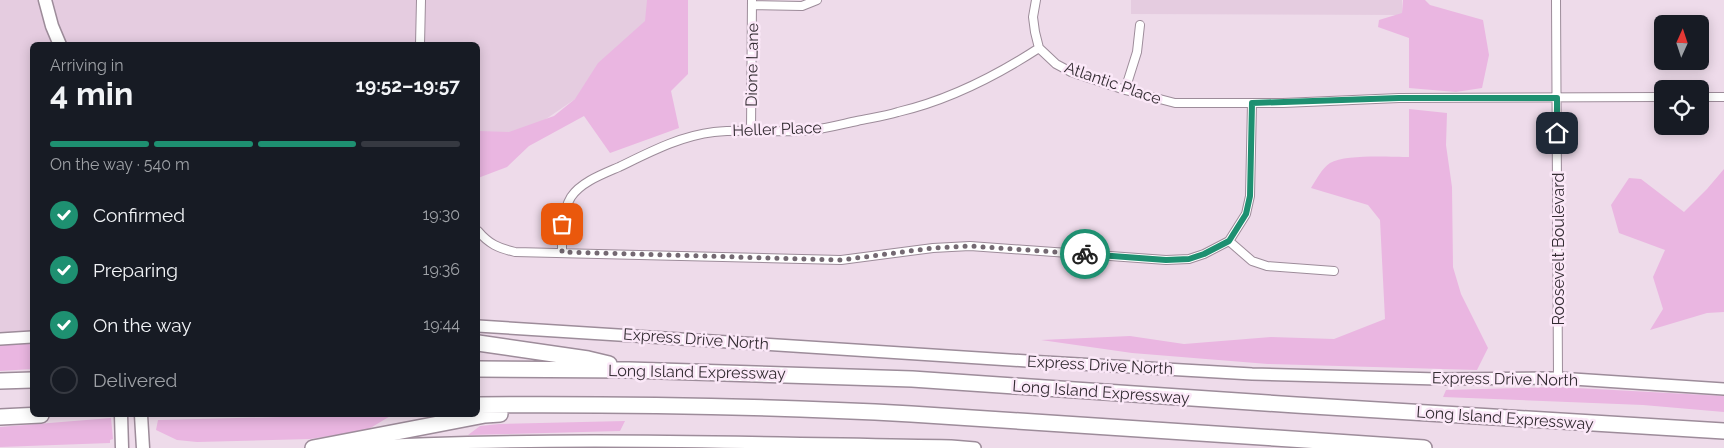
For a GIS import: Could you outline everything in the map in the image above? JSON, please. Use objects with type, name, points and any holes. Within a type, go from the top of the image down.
[{"type":"highway","points":[[480,343],[588,359],[629,370]]},
{"type":"highway","name":"Long Island Expressway","points":[[480,369],[813,374],[1724,431]]},
{"type":"highway","points":[[0,381],[30,380]]},
{"type":"highway","points":[[480,405],[568,404],[774,408],[910,414],[1424,448]]},
{"type":"highway","points":[[480,416],[534,412],[568,404]]},
{"type":"highway","points":[[0,417],[30,416]]},
{"type":"highway","points":[[313,448],[475,417]]},
{"type":"main road","points":[[45,0],[59,42]]},
{"type":"main road","name":"Express Drive North","points":[[480,326],[1252,374],[1438,379],[1558,378],[1724,389]]},
{"type":"main road","points":[[0,339],[30,337]]},
{"type":"main road","points":[[121,417],[122,448]]},
{"type":"main road","points":[[142,417],[143,448]]},
{"type":"main road","points":[[326,448],[418,443],[576,440],[975,448]]},
{"type":"street","points":[[420,42],[421,0]]},
{"type":"street","points":[[752,3],[802,6],[817,0]]},
{"type":"street","points":[[1036,0],[1033,17],[1039,48]]},
{"type":"street","name":"Roosevelt Boulevard","points":[[1556,0],[1558,378]]},
{"type":"street","name":"Dione Lane","points":[[750,131],[752,3]]},
{"type":"street","points":[[1125,90],[1137,52],[1140,25]]},
{"type":"street","name":"Atlantic Place","points":[[1039,48],[1056,64],[1072,72],[1125,90],[1175,103],[1252,103],[1392,98],[1654,97]]},
{"type":"street","name":"Heller Place","points":[[562,252],[562,224],[572,195],[584,184],[602,174],[672,142],[714,132],[798,132],[816,130],[898,112],[936,101],[972,86],[1009,67],[1039,48]]},
{"type":"street","points":[[1709,97],[1724,97]]},
{"type":"street","points":[[480,233],[498,248],[515,252],[841,260],[933,248],[970,246],[1189,259],[1204,254],[1229,241],[1246,214],[1250,196],[1252,103]]},
{"type":"street","points":[[1229,241],[1252,261],[1267,266],[1334,271]]},
{"type":"shaded area","points":[[0,0],[664,0],[610,75],[511,143],[480,156],[480,42],[30,42],[30,333],[0,334]]},
{"type":"shaded area","points":[[647,0],[688,0],[688,74],[671,91],[679,128],[610,153],[584,116],[529,146],[507,167],[480,177],[480,131],[509,132],[554,116],[575,99],[598,63],[645,21]]},
{"type":"shaded area","points":[[1131,0],[1402,0],[1402,15],[1131,14]]},
{"type":"shaded area","points":[[1403,0],[1425,0],[1430,5],[1483,20],[1489,55],[1482,88],[1456,92],[1409,88],[1409,38],[1378,27],[1379,20],[1402,13]]},
{"type":"shaded area","points":[[1409,109],[1447,113],[1446,145],[1452,187],[1453,267],[1461,294],[1488,348],[1477,370],[1268,364],[1132,353],[1041,340],[1130,336],[1184,344],[1271,337],[1334,339],[1385,319],[1380,220],[1368,205],[1311,188],[1324,168],[1337,160],[1368,157],[1409,157]]},
{"type":"shaded area","points":[[1724,169],[1724,312],[1707,313],[1650,330],[1663,309],[1653,277],[1665,250],[1619,233],[1611,205],[1629,178],[1641,179],[1684,212]]},
{"type":"shaded area","points":[[30,342],[30,369],[0,371],[0,344]]},
{"type":"shaded area","points":[[1558,387],[1724,396],[1724,412],[1643,405],[1443,397],[1446,390]]},
{"type":"shaded area","points":[[389,417],[367,430],[310,439],[197,442],[177,440],[156,430],[158,420]]},
{"type":"shaded area","points":[[111,418],[113,439],[110,440],[110,443],[0,447],[0,427]]},
{"type":"shaded area","points":[[625,421],[620,431],[468,435],[480,426],[499,424]]},
{"type":"way so far","points":[[562,224],[562,252],[841,260],[905,251],[970,246],[1085,254]]},
{"type":"route","points":[[1085,254],[1166,260],[1189,259],[1204,254],[1229,241],[1246,214],[1250,196],[1252,103],[1399,98],[1557,98],[1557,133]]}]
